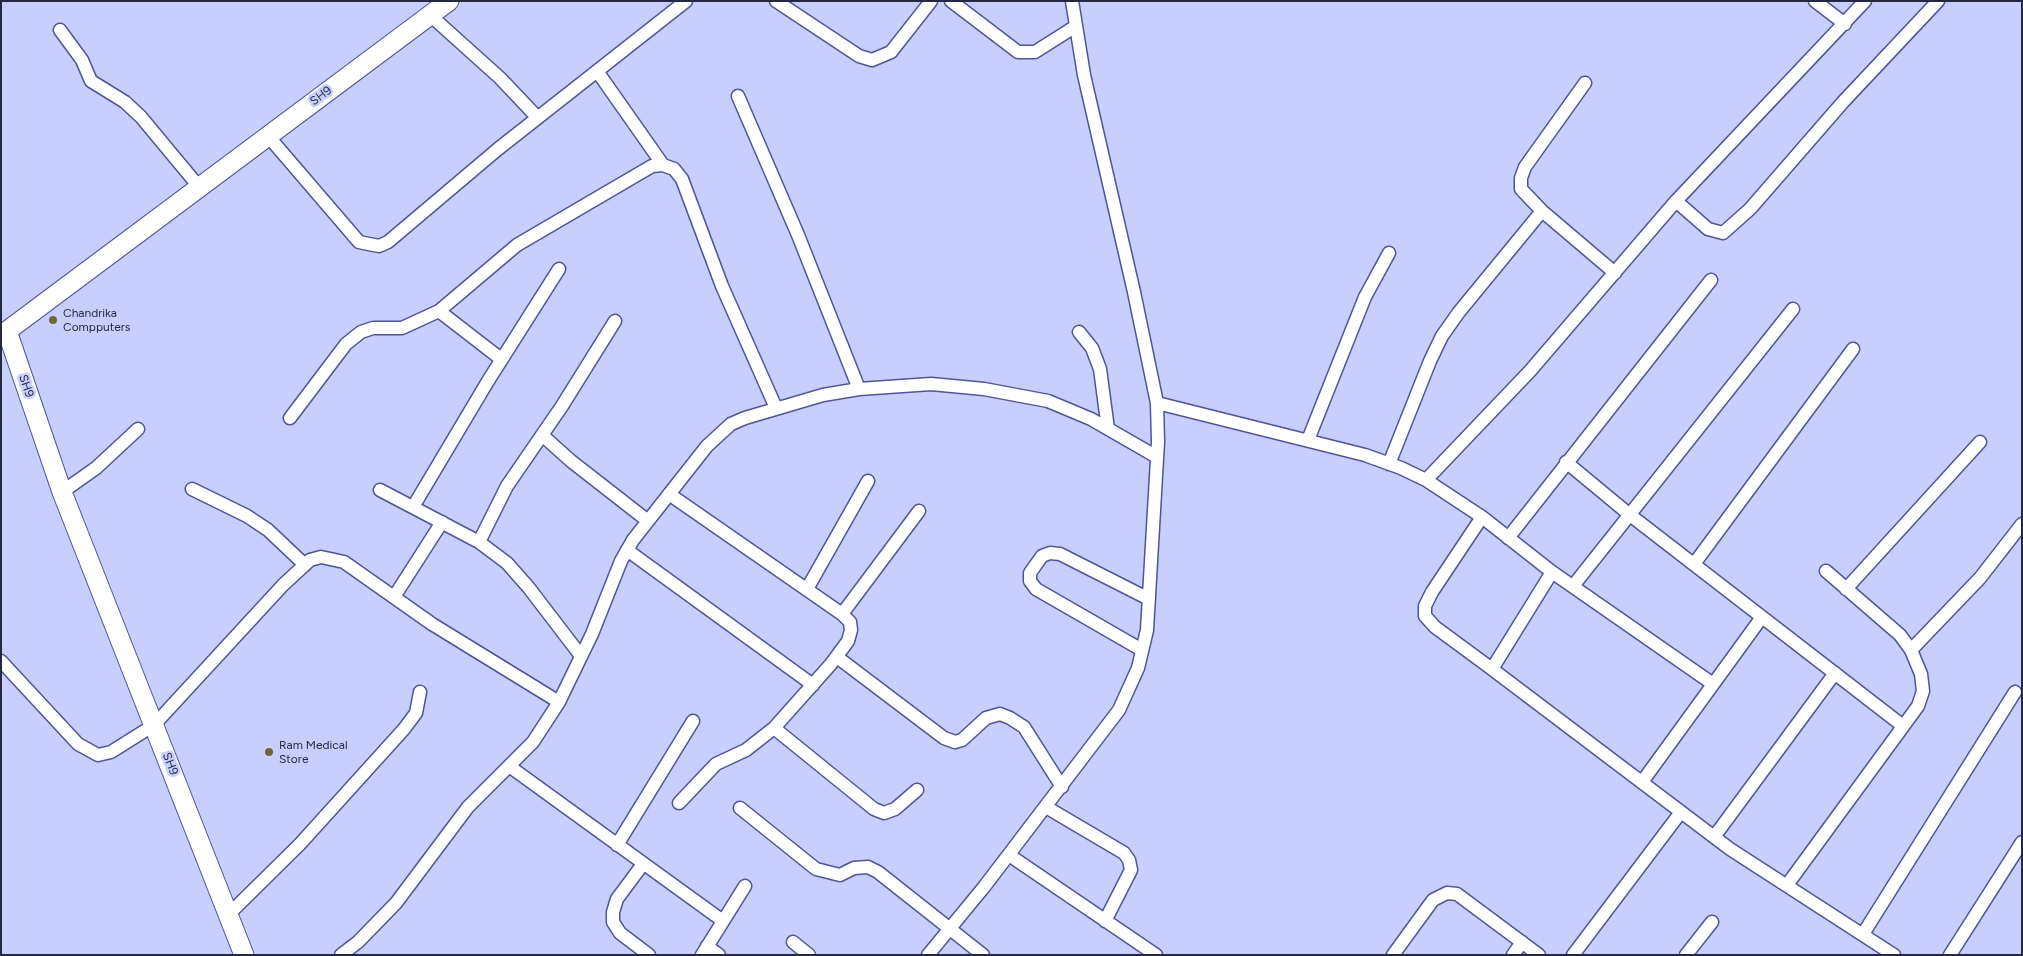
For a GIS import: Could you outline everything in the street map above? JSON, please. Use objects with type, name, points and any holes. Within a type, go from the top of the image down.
[{"type":"main road","name":"SH9","points":[[244,955],[62,492],[4,323],[200,188],[449,1]]},
{"type":"street","points":[[268,136],[359,242],[380,246],[388,242],[538,117],[686,1]]},
{"type":"street","points":[[776,1],[859,56],[872,60],[891,52],[931,1]]},
{"type":"street","points":[[951,1],[1018,52],[1035,52],[1076,26]]},
{"type":"street","points":[[928,955],[1009,855],[1119,710],[1138,668],[1147,630],[1157,457],[1157,403],[1134,292],[1084,75],[1072,1]]},
{"type":"street","points":[[1815,1],[1845,24]]},
{"type":"street","points":[[1426,480],[1530,371],[1676,202],[1865,1]]},
{"type":"street","points":[[1676,202],[1708,229],[1724,233],[1750,208],[1843,102],[1938,1]]},
{"type":"street","points":[[430,15],[500,78],[538,117]]},
{"type":"street","points":[[60,30],[82,60],[92,81],[125,102],[141,117],[200,188]]},
{"type":"street","points":[[597,71],[663,166]]},
{"type":"street","points":[[1585,82],[1525,167],[1521,178],[1521,189],[1542,211],[1615,273]]},
{"type":"street","points":[[738,96],[798,235],[859,389]]},
{"type":"street","points":[[290,418],[346,344],[361,332],[373,328],[402,328],[439,311],[517,245],[652,166],[674,169],[682,179],[722,286],[776,408]]},
{"type":"street","points":[[1389,464],[1430,361],[1442,336],[1459,312],[1542,211]]},
{"type":"street","points":[[1308,440],[1362,305],[1389,253]]},
{"type":"street","points":[[413,507],[501,359],[559,269]]},
{"type":"street","points":[[1508,538],[1711,280]]},
{"type":"street","points":[[1573,586],[1793,309]]},
{"type":"street","points":[[439,311],[501,359]]},
{"type":"street","points":[[479,542],[506,486],[562,406],[615,321]]},
{"type":"street","points":[[1079,332],[1092,348],[1100,369],[1108,428]]},
{"type":"street","points":[[1694,564],[1853,349]]},
{"type":"street","points":[[341,955],[358,942],[396,902],[468,807],[533,742],[559,702],[627,550],[708,446],[731,424],[776,408],[823,395],[859,389],[931,384],[984,389],[1048,402],[1091,419],[1157,457]]},
{"type":"street","points":[[1157,403],[1308,440],[1389,464],[1426,480],[1482,517],[1552,572],[1713,684]]},
{"type":"street","points":[[62,492],[96,468],[138,429]]},
{"type":"street","points":[[542,435],[570,461],[648,521]]},
{"type":"street","points":[[1846,589],[1980,442]]},
{"type":"street","points":[[1566,462],[1630,515],[1903,726]]},
{"type":"street","points":[[807,589],[868,481]]},
{"type":"street","points":[[192,489],[248,516],[268,530],[305,565]]},
{"type":"street","points":[[380,490],[479,542],[507,563],[529,588],[581,656]]},
{"type":"street","points":[[669,494],[842,614],[850,622],[851,630],[848,641],[837,656],[774,728],[746,750],[716,764],[679,804]]},
{"type":"street","points":[[842,614],[919,511]]},
{"type":"street","points":[[1482,517],[1432,592],[1425,606],[1425,616],[1435,627],[1714,837],[1894,955]]},
{"type":"street","points":[[394,597],[442,522]]},
{"type":"street","points":[[1911,650],[1980,578],[2022,524]]},
{"type":"street","points":[[627,550],[812,685]]},
{"type":"street","points":[[1142,650],[1036,590],[1030,581],[1030,573],[1042,556],[1050,552],[1060,554],[1149,599]]},
{"type":"street","points":[[1,661],[78,744],[88,752],[98,755],[111,752],[154,725],[305,565],[310,560],[321,557],[339,560],[432,624],[559,702]]},
{"type":"street","points":[[1787,885],[1918,706],[1923,691],[1921,674],[1911,650],[1900,635],[1826,571]]},
{"type":"street","points":[[1492,669],[1552,572]]},
{"type":"street","points":[[1642,782],[1762,617]]},
{"type":"street","points":[[837,656],[944,738],[955,742],[962,740],[986,718],[1000,714],[1010,718],[1024,727],[1062,787]]},
{"type":"street","points":[[1714,837],[1835,673]]},
{"type":"street","points":[[229,914],[300,844],[404,729],[416,712],[420,692]]},
{"type":"street","points":[[1863,934],[2016,692]]},
{"type":"street","points":[[617,845],[693,720]]},
{"type":"street","points":[[774,728],[874,809],[884,813],[895,809],[917,790]]},
{"type":"street","points":[[509,766],[723,921]]},
{"type":"street","points":[[1046,807],[1124,853],[1129,860],[1132,870],[1105,920]]},
{"type":"street","points":[[740,808],[816,869],[840,875],[854,868],[868,867],[878,872],[983,955]]},
{"type":"street","points":[[1573,955],[1681,812]]},
{"type":"street","points":[[1950,955],[2022,842]]},
{"type":"street","points":[[1009,855],[1156,955]]},
{"type":"street","points":[[643,864],[617,899],[613,912],[613,922],[620,933],[643,953]]},
{"type":"street","points":[[719,955],[705,951],[745,886]]},
{"type":"street","points":[[1394,955],[1433,900],[1447,893],[1457,894],[1539,955]]},
{"type":"street","points":[[1686,955],[1712,922]]},
{"type":"street","points":[[792,942],[809,955]]},
{"type":"street","points":[[1513,955],[1522,942]]},
{"type":"place","name":"Chandrika Compputers","points":[[53,320]]},
{"type":"place","name":"Ram Medical Store","points":[[269,752]]}]
